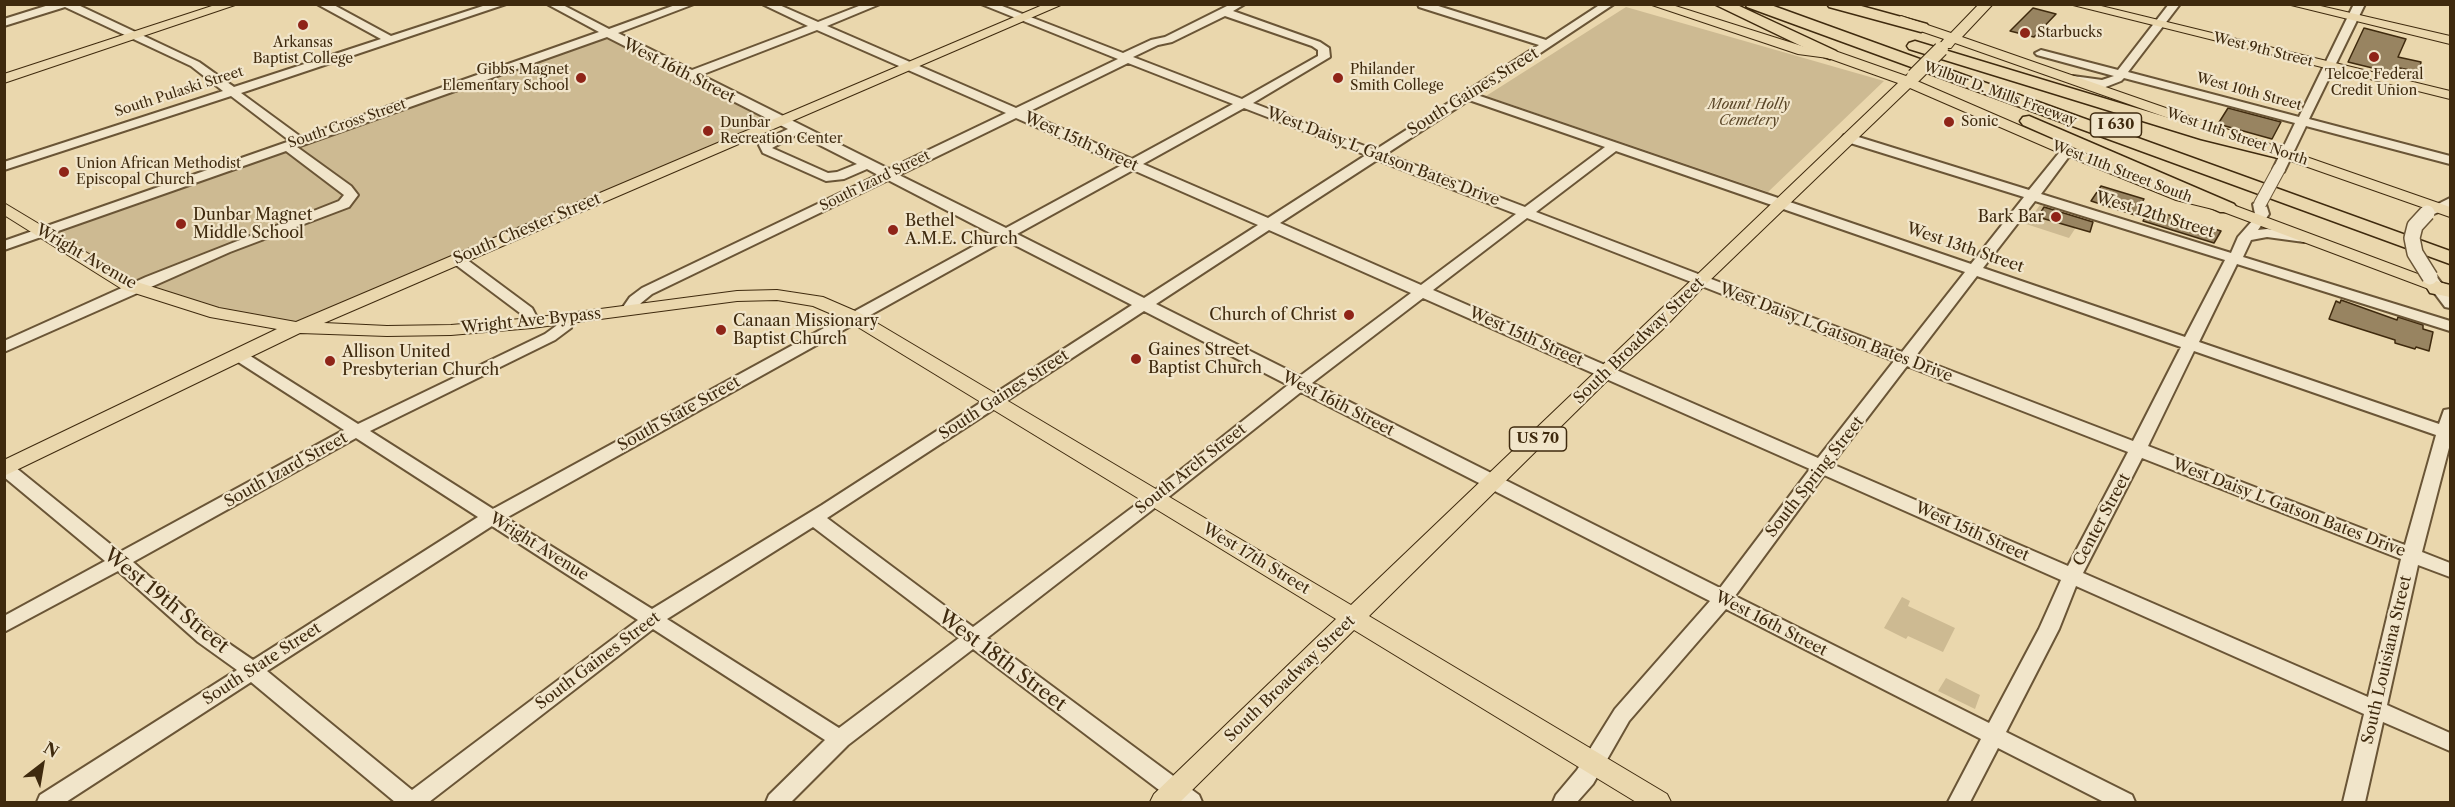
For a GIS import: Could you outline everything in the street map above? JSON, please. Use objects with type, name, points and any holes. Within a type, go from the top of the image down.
[{"type":"highway","points":[[1721,4],[1830,54]]},
{"type":"highway","name":"Wilbur D. Mills Freeway","points":[[1752,4],[2451,258]]},
{"type":"highway","points":[[1783,4],[2100,103],[2251,147],[2283,161]]},
{"type":"highway","name":"Wilbur D. Mills Freeway","points":[[1783,4],[2451,243]]},
{"type":"highway","points":[[1834,4],[1921,27]]},
{"type":"highway","points":[[1826,32],[2227,208]]},
{"type":"main road","points":[[4,79],[232,4]]},
{"type":"main road","name":"South Chester Street","points":[[5,468],[299,327],[1057,4]]},
{"type":"main road","points":[[1655,4],[1803,51],[1830,54]]},
{"type":"main road","name":"West 11th Street North","points":[[1853,4],[2125,98],[2283,161],[2441,208]]},
{"type":"main road","name":"South Broadway Street","points":[[1176,798],[1353,617],[1987,4]]},
{"type":"main road","name":"West 9th Street","points":[[2075,4],[2451,95]]},
{"type":"main road","points":[[2293,4],[2451,40]]},
{"type":"main road","name":"West 11th Street South","points":[[1830,54],[1911,79],[1956,102],[2067,151],[2182,197],[2227,208],[2444,290]]},
{"type":"main road","points":[[1887,101],[1922,95],[1956,102]]},
{"type":"main road","points":[[2227,208],[2245,208],[2260,204]]},
{"type":"main road","name":"Wright Avenue","points":[[4,208],[122,282],[205,311]]},
{"type":"main road","name":"Wright Ave Bypass","points":[[205,311],[299,327],[405,331],[532,323],[737,296],[777,295],[817,301],[854,317]]},
{"type":"main road","name":"West 17th Street","points":[[854,317],[1658,802]]},
{"type":"street","points":[[4,23],[65,4],[195,64],[232,91],[351,195],[345,204],[308,219],[304,224],[228,253],[219,253],[4,347]]},
{"type":"street","points":[[322,4],[351,17],[390,40]]},
{"type":"street","name":"South Pulaski Street","points":[[4,166],[501,4]]},
{"type":"street","name":"West 16th Street","points":[[552,4],[795,130],[2124,802]]},
{"type":"street","name":"South Cross Street","points":[[4,246],[41,231],[689,4]]},
{"type":"street","name":"West 15th Street","points":[[767,4],[2451,742]]},
{"type":"street","points":[[690,75],[874,4]]},
{"type":"street","name":"West Daisy L Gatson Bates Drive","points":[[986,4],[2451,570]]},
{"type":"street","name":"South Izard Street","points":[[629,310],[635,300],[647,291],[1014,112],[1129,59],[1161,48],[1168,40],[1239,4]]},
{"type":"street","name":"South Gaines Street","points":[[412,802],[653,619],[814,518],[1609,4]]},
{"type":"street","points":[[2058,75],[2106,84],[2120,77],[2175,4]]},
{"type":"street","points":[[2259,221],[2262,214],[2260,204],[2360,4]]},
{"type":"street","points":[[1424,5],[1548,44]]},
{"type":"street","name":"South State Street","points":[[48,802],[492,517],[1317,63],[1325,53],[1323,48],[1316,44],[1225,12]]},
{"type":"street","name":"West 10th Street","points":[[2041,53],[2120,77],[2451,160]]},
{"type":"street","points":[[2120,77],[2117,92],[2125,98]]},
{"type":"street","name":"West 13th Street","points":[[1467,95],[2190,345],[2448,427]]},
{"type":"street","points":[[795,130],[765,145],[767,150],[826,177],[839,176],[866,165]]},
{"type":"street","name":"West 12th Street","points":[[1848,138],[2451,326]]},
{"type":"street","name":"South Arch Street","points":[[777,802],[840,740],[1155,499],[1300,384],[1614,146]]},
{"type":"street","name":"South Spring Street","points":[[1564,802],[1593,763],[1622,715],[1722,599],[1973,269],[2067,151]]},
{"type":"street","points":[[2441,208],[2415,226],[2412,238],[2415,253],[2444,290]]},
{"type":"street","name":"Center Street","points":[[1959,802],[2049,629],[2072,576],[2245,237],[2259,221]]},
{"type":"street","points":[[2245,237],[2267,233],[2304,238]]},
{"type":"street","points":[[457,259],[527,311],[532,323]]},
{"type":"street","name":"South Izard Street","points":[[4,625],[356,431],[550,337],[563,328],[565,319]]},
{"type":"street","name":"Wright Avenue","points":[[238,355],[840,740]]},
{"type":"street","name":"South Louisiana Street","points":[[2354,802],[2412,555],[2448,427]]},
{"type":"street","name":"West 19th Street","points":[[5,468],[205,637],[251,671],[412,802]]},
{"type":"street","name":"West 18th Street","points":[[814,518],[974,638],[1176,798]]},
{"type":"green space","name":"Mount Holly Cemetery","points":[[1626,7],[1884,81],[1768,192],[1486,96]]},
{"type":"green space","points":[[606,33],[781,122],[299,327],[205,311],[135,288],[41,231]]},
{"type":"green space","points":[[2040,205],[2082,218],[2069,238],[2026,224]]},
{"type":"green space","points":[[1902,597],[1910,601],[1908,606],[1955,628],[1943,652],[1908,636],[1906,639],[1884,628]]},
{"type":"green space","points":[[1946,678],[1980,695],[1975,709],[1938,691]]},
{"type":"building","points":[[2033,8],[2056,14],[2034,37],[2010,31]]},
{"type":"building","name":"Telcoe Federal Credit Union","points":[[2364,28],[2406,39],[2398,57],[2421,62],[2419,72],[2395,67],[2393,73],[2348,62]]},
{"type":"building","points":[[2228,108],[2281,122],[2272,139],[2218,124]]},
{"type":"building","points":[[2101,186],[2144,199],[2135,215],[2091,201]]},
{"type":"building","name":"Bark Bar","points":[[2044,207],[2093,222],[2090,232],[2038,217]]},
{"type":"building","points":[[2149,209],[2221,231],[2214,243],[2143,221]]},
{"type":"building","points":[[2341,300],[2397,320],[2398,317],[2423,325],[2423,329],[2433,332],[2429,351],[2395,343],[2395,340],[2329,319],[2336,301],[2340,303]]},
{"type":"place","name":"Arkansas Baptist College","points":[[303,25]]},
{"type":"place","name":"Starbucks","points":[[2025,33]]},
{"type":"place","name":"Telcoe Federal Credit Union","points":[[2374,57]]},
{"type":"place","name":"Gibbs Magnet Elementary School","points":[[581,78]]},
{"type":"place","name":"Philander Smith College","points":[[1338,78]]},
{"type":"place","name":"Sonic","points":[[1949,122]]},
{"type":"place","name":"Dunbar Recreation Center","points":[[708,131]]},
{"type":"place","name":"Union African Methodist Episcopal Church","points":[[64,172]]},
{"type":"place","name":"Bark Bar","points":[[2056,217]]},
{"type":"place","name":"Dunbar Magnet Middle School","points":[[181,224]]},
{"type":"place","name":"Bethel A.M.E. Church","points":[[893,230]]},
{"type":"place","name":"Church of Christ","points":[[1349,315]]},
{"type":"place","name":"Canaan Missionary Baptist Church","points":[[721,330]]},
{"type":"place","name":"Gaines Street Baptist Church","points":[[1136,359]]},
{"type":"place","name":"Allison United Presbyterian Church","points":[[330,361]]}]
